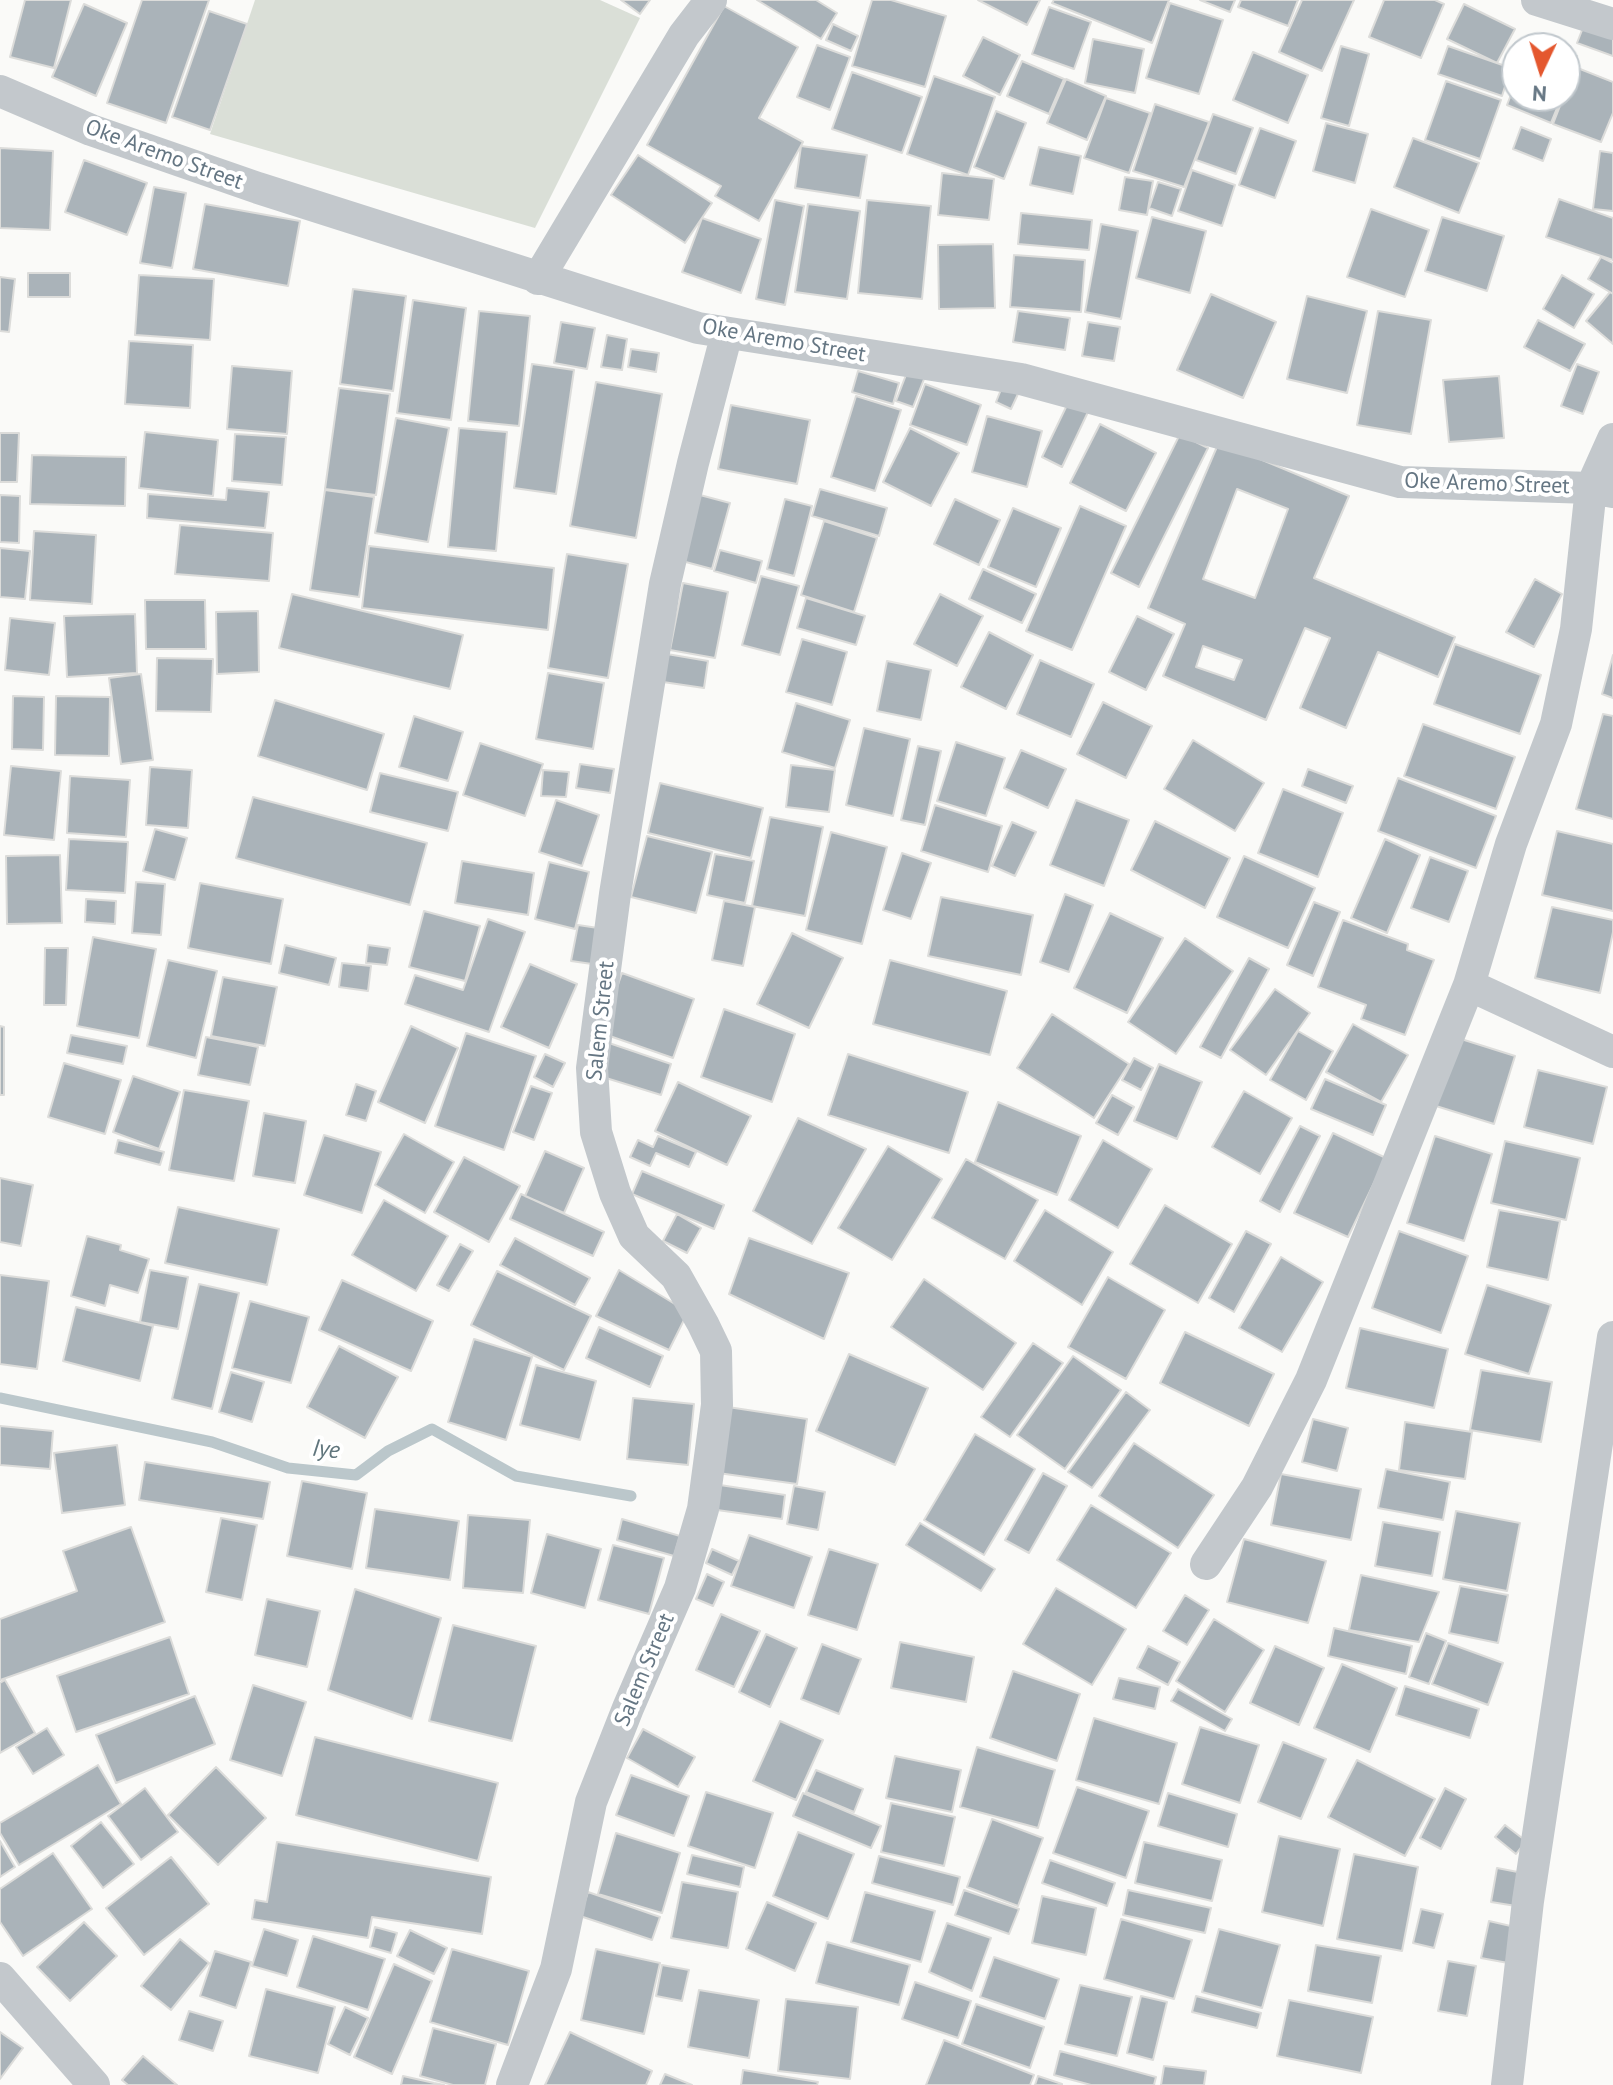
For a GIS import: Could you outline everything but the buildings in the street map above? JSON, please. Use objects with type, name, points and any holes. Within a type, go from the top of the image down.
[{"type":"street","points":[[538,279],[684,35],[711,0]]},
{"type":"street","points":[[1537,0],[1613,24]]},
{"type":"street","name":"Oke Aremo Street","points":[[0,91],[91,130],[174,159],[538,279],[698,328],[1021,379],[1400,482],[1602,490]]},
{"type":"street","name":"Salem Street","points":[[512,2085],[556,1969],[591,1802],[680,1588],[703,1509],[717,1405],[716,1351],[676,1276],[634,1236],[615,1193],[596,1132],[592,1068],[615,894],[665,584],[727,333]]},
{"type":"street","points":[[1206,1564],[1257,1487],[1311,1380],[1469,985],[1511,844],[1556,724],[1613,439]]},
{"type":"street","points":[[1469,985],[1613,1052]]},
{"type":"street","points":[[1507,2085],[1528,1901],[1613,1337]]},
{"type":"street","points":[[0,1978],[94,2085]]},
{"type":"shaded area","points":[[255,0],[600,0],[640,18],[535,228],[210,134]]},
{"type":"waterway","name":"Iye","points":[[0,1398],[212,1442],[288,1468],[356,1475],[388,1451],[432,1429],[516,1476],[631,1496]]}]
